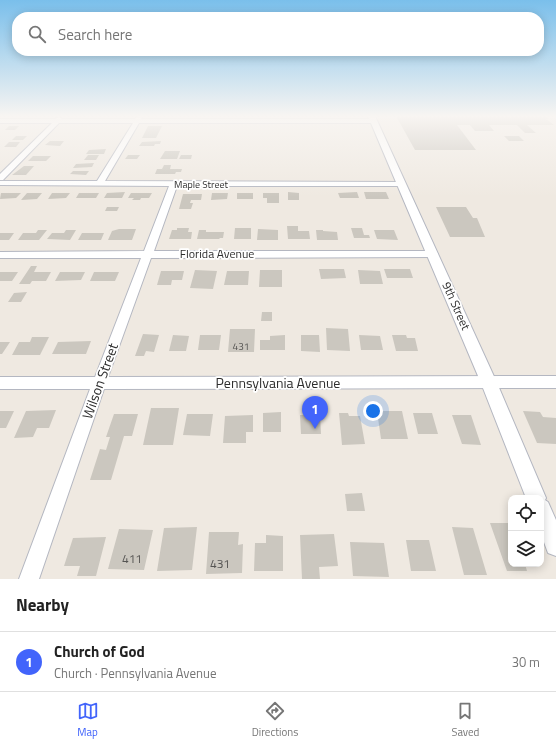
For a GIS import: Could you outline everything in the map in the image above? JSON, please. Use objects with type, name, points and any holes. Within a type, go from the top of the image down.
[{"type":"street","points":[[0,178],[35,143]]},
{"type":"street","points":[[99,184],[123,143]]},
{"type":"street","name":"9th Street","points":[[383,143],[538,495]]},
{"type":"street","name":"Maple Street","points":[[0,183],[401,184]]},
{"type":"street","name":"Wilson Street","points":[[29,579],[99,383],[174,184]]},
{"type":"street","name":"Florida Avenue","points":[[0,254],[433,254]]},
{"type":"street","name":"Pennsylvania Avenue","points":[[0,383],[556,382]]},
{"type":"street","name":"9th Street","points":[[544,509],[556,545]]},
{"type":"building","points":[[8,143],[19,143],[16,147],[4,147]]},
{"type":"building","points":[[47,143],[62,143],[60,146],[45,145]]},
{"type":"building","points":[[141,143],[160,143],[155,144],[154,146],[139,146]]},
{"type":"building","points":[[411,143],[471,143],[476,150],[415,150]]},
{"type":"building","points":[[106,149],[104,154],[86,154],[89,150]]},
{"type":"building","points":[[165,151],[180,151],[177,159],[160,159]]},
{"type":"building","points":[[88,155],[99,155],[96,160],[84,160]]},
{"type":"building","points":[[128,155],[140,155],[137,159],[125,159]]},
{"type":"building","points":[[181,155],[192,155],[191,159],[179,159]]},
{"type":"building","points":[[33,156],[51,156],[46,161],[28,161]]},
{"type":"building","points":[[94,163],[92,167],[73,168],[76,164]]},
{"type":"building","points":[[164,165],[171,165],[170,169],[182,169],[181,172],[176,172],[175,174],[155,174],[157,169],[162,169]]},
{"type":"building","points":[[24,166],[34,166],[26,175],[12,175]]},
{"type":"building","points":[[73,171],[89,171],[86,175],[70,174]]},
{"type":"building","points":[[125,192],[122,198],[104,198],[107,193]]},
{"type":"building","points":[[288,192],[299,193],[299,200],[288,200]]},
{"type":"building","points":[[357,192],[359,198],[340,198],[338,193]]},
{"type":"building","points":[[364,192],[386,192],[389,199],[366,199]]},
{"type":"building","points":[[1,193],[21,193],[16,198],[0,199]]},
{"type":"building","points":[[27,193],[42,193],[37,199],[21,200]]},
{"type":"building","points":[[52,193],[70,193],[66,198],[48,199]]},
{"type":"building","points":[[79,193],[99,193],[96,198],[76,198]]},
{"type":"building","points":[[131,193],[152,193],[149,198],[132,200],[134,198],[128,198]]},
{"type":"building","points":[[212,193],[228,193],[227,199],[211,200]]},
{"type":"building","points":[[237,193],[253,193],[253,199],[237,199]]},
{"type":"building","points":[[263,193],[279,193],[279,203],[267,203],[267,198],[263,198]]},
{"type":"building","points":[[183,194],[202,194],[201,200],[191,200],[190,203],[193,203],[191,209],[179,209]]},
{"type":"building","points":[[107,207],[119,207],[117,211],[105,211]]},
{"type":"building","points":[[436,207],[466,207],[473,218],[477,218],[485,237],[450,237]]},
{"type":"building","points":[[287,226],[298,226],[298,231],[309,231],[310,239],[288,239]]},
{"type":"building","points":[[177,228],[189,228],[188,232],[192,232],[191,239],[169,239],[172,230],[177,230]]},
{"type":"building","points":[[235,228],[251,228],[251,239],[234,239]]},
{"type":"building","points":[[351,228],[362,228],[364,235],[369,235],[370,238],[354,238]]},
{"type":"building","points":[[119,229],[136,229],[132,240],[108,240],[112,231]]},
{"type":"building","points":[[258,229],[278,230],[278,240],[257,240]]},
{"type":"building","points":[[38,230],[47,230],[39,240],[18,240],[23,233],[36,233]]},
{"type":"building","points":[[66,230],[76,230],[70,240],[47,239],[52,233],[64,233]]},
{"type":"building","points":[[199,230],[206,230],[206,232],[224,232],[223,238],[197,239]]},
{"type":"building","points":[[316,230],[337,232],[338,240],[317,240]]},
{"type":"building","points":[[374,230],[394,230],[398,240],[377,239]]},
{"type":"building","points":[[0,233],[14,233],[9,240],[0,240]]},
{"type":"building","points":[[82,233],[104,233],[101,240],[78,240]]},
{"type":"building","points":[[31,266],[37,266],[34,272],[51,272],[46,281],[32,281],[30,284],[19,284]]},
{"type":"building","points":[[319,269],[344,269],[346,278],[321,279]]},
{"type":"building","points":[[384,269],[410,269],[413,278],[387,278]]},
{"type":"building","points":[[195,270],[217,271],[213,289],[190,288]]},
{"type":"building","points":[[260,270],[282,270],[282,287],[259,287]]},
{"type":"building","points":[[358,270],[380,271],[383,284],[360,284]]},
{"type":"building","points":[[161,271],[184,271],[182,280],[172,280],[171,285],[157,285]]},
{"type":"building","points":[[227,271],[249,271],[248,285],[224,285]]},
{"type":"building","points":[[0,272],[18,272],[12,281],[0,281]]},
{"type":"building","points":[[60,272],[85,272],[81,280],[55,281]]},
{"type":"building","points":[[94,272],[119,272],[115,281],[90,281]]},
{"type":"building","points":[[27,292],[21,302],[8,302],[14,293]]},
{"type":"building","points":[[262,312],[272,312],[272,321],[261,321]]},
{"type":"building","points":[[326,328],[348,329],[350,351],[327,350]]},
{"type":"building","points":[[230,329],[255,329],[254,352],[228,352]]},
{"type":"building","points":[[143,334],[159,335],[154,352],[146,351],[144,356],[135,356]]},
{"type":"building","points":[[173,335],[189,336],[186,351],[169,351]]},
{"type":"building","points":[[200,335],[221,335],[219,350],[198,350]]},
{"type":"building","points":[[285,335],[285,350],[260,350],[260,340],[270,340],[270,336]]},
{"type":"building","points":[[301,335],[319,335],[320,352],[301,351]]},
{"type":"building","points":[[359,335],[380,336],[383,350],[361,350]]},
{"type":"building","points":[[392,335],[406,335],[407,338],[415,338],[418,351],[396,351]]},
{"type":"building","points":[[32,337],[49,337],[40,355],[12,355],[19,342],[30,342]]},
{"type":"building","points":[[91,341],[86,354],[52,354],[58,342]]},
{"type":"building","points":[[0,342],[10,342],[2,354],[0,354]]},
{"type":"building","points":[[151,408],[179,408],[173,445],[143,445]]},
{"type":"building","points":[[56,410],[49,428],[37,428],[33,437],[14,438],[26,411]]},
{"type":"building","points":[[0,411],[14,411],[6,428],[0,428]]},
{"type":"building","points":[[377,411],[402,411],[408,439],[381,439]]},
{"type":"building","points":[[523,411],[540,412],[543,417],[556,418],[556,444],[537,443]]},
{"type":"building","points":[[281,412],[281,432],[263,432],[263,413]]},
{"type":"building","points":[[339,413],[348,413],[349,416],[360,416],[365,444],[342,445]]},
{"type":"building","points":[[413,413],[432,413],[438,434],[418,434]]},
{"type":"building","points":[[114,414],[138,414],[132,436],[124,436],[111,480],[90,480],[100,449],[106,450],[110,437],[106,437]]},
{"type":"building","points":[[187,414],[213,414],[210,436],[183,435]]},
{"type":"building","points":[[253,415],[253,432],[246,432],[246,443],[223,443],[225,416]]},
{"type":"building","points":[[300,415],[320,415],[321,434],[301,434]]},
{"type":"building","points":[[452,415],[471,415],[481,445],[462,444]]},
{"type":"building","points":[[362,493],[365,511],[347,511],[345,494]]},
{"type":"building","points":[[490,523],[508,523],[508,567],[526,567],[527,571],[507,571]]},
{"type":"building","points":[[197,527],[192,570],[157,571],[164,528]]},
{"type":"building","points":[[452,527],[473,528],[487,575],[464,575]]},
{"type":"building","points":[[119,529],[153,530],[144,570],[108,569]]},
{"type":"building","points":[[209,532],[239,532],[238,545],[243,544],[242,573],[206,574]]},
{"type":"building","points":[[334,534],[338,566],[319,567],[320,579],[302,579],[300,535]]},
{"type":"building","points":[[266,535],[283,536],[283,571],[254,571],[255,543],[266,543]]},
{"type":"building","points":[[106,537],[96,576],[77,576],[80,566],[64,566],[73,538]]},
{"type":"building","points":[[406,540],[429,540],[436,571],[411,571]]},
{"type":"building","points":[[350,542],[384,543],[389,577],[353,576]]},
{"type":"place","name":"Church of God","points":[[315,429]]}]
